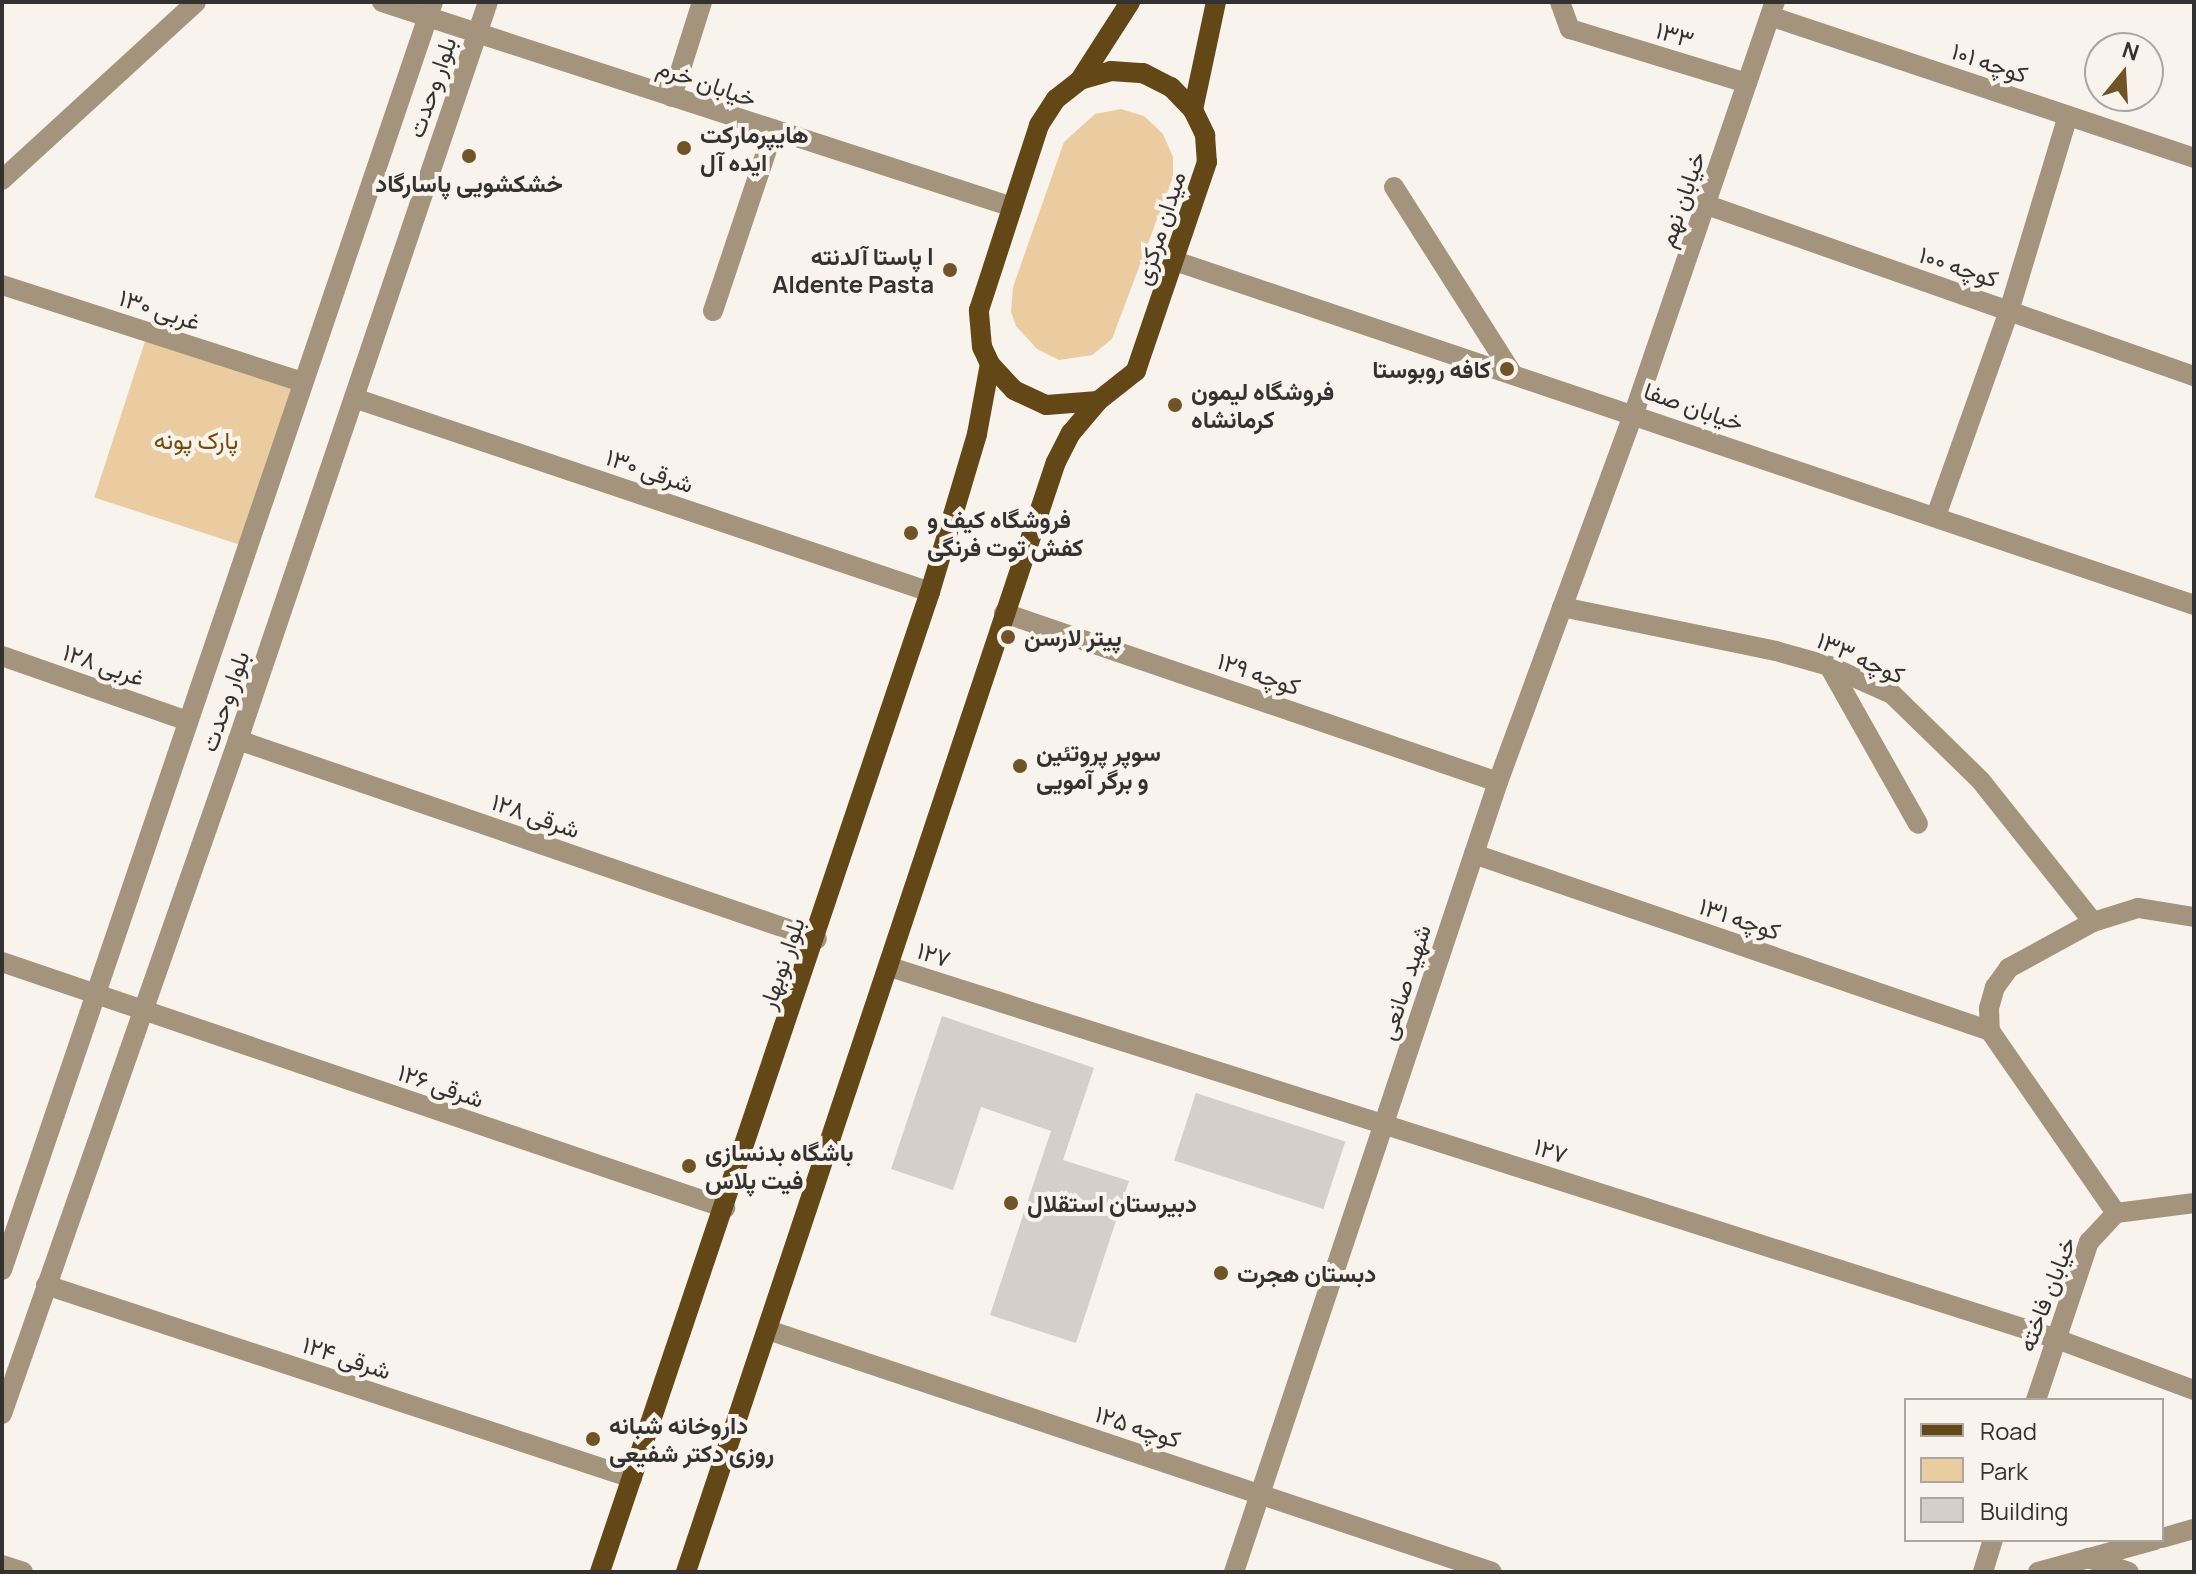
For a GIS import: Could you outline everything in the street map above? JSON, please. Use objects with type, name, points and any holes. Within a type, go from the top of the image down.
[{"type":"main road","points":[[990,364],[982,347],[979,310],[1039,125],[1056,99],[1080,80],[1130,2]]},
{"type":"main road","points":[[1193,110],[1216,2]]},
{"type":"main road","name":"میدان مرکزی","points":[[990,364],[1029,400],[1064,408],[1098,401],[1126,383],[1140,364],[1207,162],[1205,135],[1193,110],[1171,87],[1143,73],[1111,71],[1080,80]]},
{"type":"main road","name":"بلوار نوبهار","points":[[600,1572],[817,939],[930,592],[977,434],[990,364]]},
{"type":"main road","points":[[686,1572],[1056,462],[1071,433],[1098,401]]},
{"type":"street","points":[[2,180],[196,2]]},
{"type":"street","points":[[382,2],[430,10]]},
{"type":"street","name":"بلوار وحدت","points":[[2,1414],[238,740],[488,2]]},
{"type":"street","points":[[672,97],[702,2]]},
{"type":"street","name":"۱۳۳","points":[[1560,2],[1570,29],[1747,83]]},
{"type":"street","name":"خیابان نهم","points":[[1634,413],[1773,9]]},
{"type":"street","name":"کوچه ۱۰۱","points":[[1773,9],[2068,116],[2194,158]]},
{"type":"street","name":"خیابان خرم","points":[[430,10],[477,35],[1012,207]]},
{"type":"street","name":"بلوار وحدت","points":[[2,1269],[430,10]]},
{"type":"street","points":[[1936,516],[2009,311],[2068,116]]},
{"type":"street","points":[[713,311],[773,132]]},
{"type":"street","points":[[1394,187],[1512,373]]},
{"type":"street","name":"کوچه ۱۰۰","points":[[1707,205],[2194,376]]},
{"type":"street","name":"خیابان صفا","points":[[1175,261],[1634,413],[2194,605]]},
{"type":"street","name":"۱۳۰ غربی","points":[[2,285],[303,382]]},
{"type":"street","name":"۱۳۰ شرقی","points":[[354,398],[930,592]]},
{"type":"street","name":"شهید صانعی","points":[[1234,1572],[1498,782],[1634,413]]},
{"type":"street","name":"کوچه ۱۳۳","points":[[1562,607],[1694,631],[1829,666],[1892,694],[1927,724],[1981,781],[2093,922]]},
{"type":"street","name":"کوچه ۱۲۹","points":[[1004,613],[1498,782]]},
{"type":"street","name":"۱۲۸ غربی","points":[[2,656],[188,721]]},
{"type":"street","points":[[1829,666],[1918,824]]},
{"type":"street","name":"۱۲۸ شرقی","points":[[238,740],[817,939]]},
{"type":"street","name":"کوچه ۱۳۱","points":[[1474,854],[1990,1031]]},
{"type":"street","points":[[2194,917],[2138,908],[2093,922],[2009,968],[1995,987],[1990,1031],[2116,1213],[2194,1203]]},
{"type":"street","name":"۱۲۶ شرقی","points":[[2,962],[725,1208]]},
{"type":"street","name":"۱۲۷","points":[[890,967],[2054,1338],[2194,1390]]},
{"type":"street","name":"خیابان فاخته","points":[[2037,1398],[2054,1338],[2089,1242],[2116,1213]]},
{"type":"street","name":"۱۲۴ شرقی","points":[[46,1285],[632,1478]]},
{"type":"street","name":"کوچه ۱۲۵","points":[[768,1330],[1492,1572]]},
{"type":"street","points":[[2164,1537],[2194,1529]]},
{"type":"street","points":[[1983,1572],[1992,1542]]},
{"type":"street","points":[[2038,1572],[2148,1542]]},
{"type":"street","points":[[2088,1558],[2129,1572]]},
{"type":"street","points":[[2,1565],[23,1572]]},
{"type":"green space","points":[[1121,109],[1144,116],[1163,134],[1173,157],[1173,177],[1112,339],[1092,355],[1059,360],[1037,349],[1016,326],[1011,312],[1013,287],[1064,142],[1095,114]]},
{"type":"green space","name":"پارک پونه","points":[[148,332],[303,382],[249,548],[94,497]]},
{"type":"building","points":[[942,1016],[1094,1068],[1063,1160],[1129,1181],[1076,1343],[990,1315],[1051,1131],[981,1107],[953,1190],[891,1169]]},
{"type":"building","points":[[1196,1093],[1345,1142],[1323,1209],[1174,1161]]},
{"type":"place","name":"هایپرمارکت ایده آل","points":[[684,148]]},
{"type":"place","name":"خشکشویی پاسارگاد","points":[[469,156]]},
{"type":"place","name":"پاستا آلدنته | Aldente Pasta","points":[[950,270]]},
{"type":"place","name":"کافه روبوستا","points":[[1507,369]]},
{"type":"place","name":"فروشگاه لیمون کرمانشاه","points":[[1175,405]]},
{"type":"place","name":"فروشگاه کیف و کفش توت فرنگی","points":[[911,533]]},
{"type":"place","name":"پیتر لارسن","points":[[1008,637]]},
{"type":"place","name":"سوپر پروتئین و برگر آمویی","points":[[1020,766]]},
{"type":"place","name":"باشگاه بدنسازی فیت پلاس","points":[[689,1166]]},
{"type":"place","name":"دبیرستان استقلال","points":[[1011,1203]]},
{"type":"place","name":"دبستان هجرت","points":[[1221,1273]]},
{"type":"place","name":"داروخانه شبانه روزی دکتر شفیعی","points":[[593,1439]]}]
